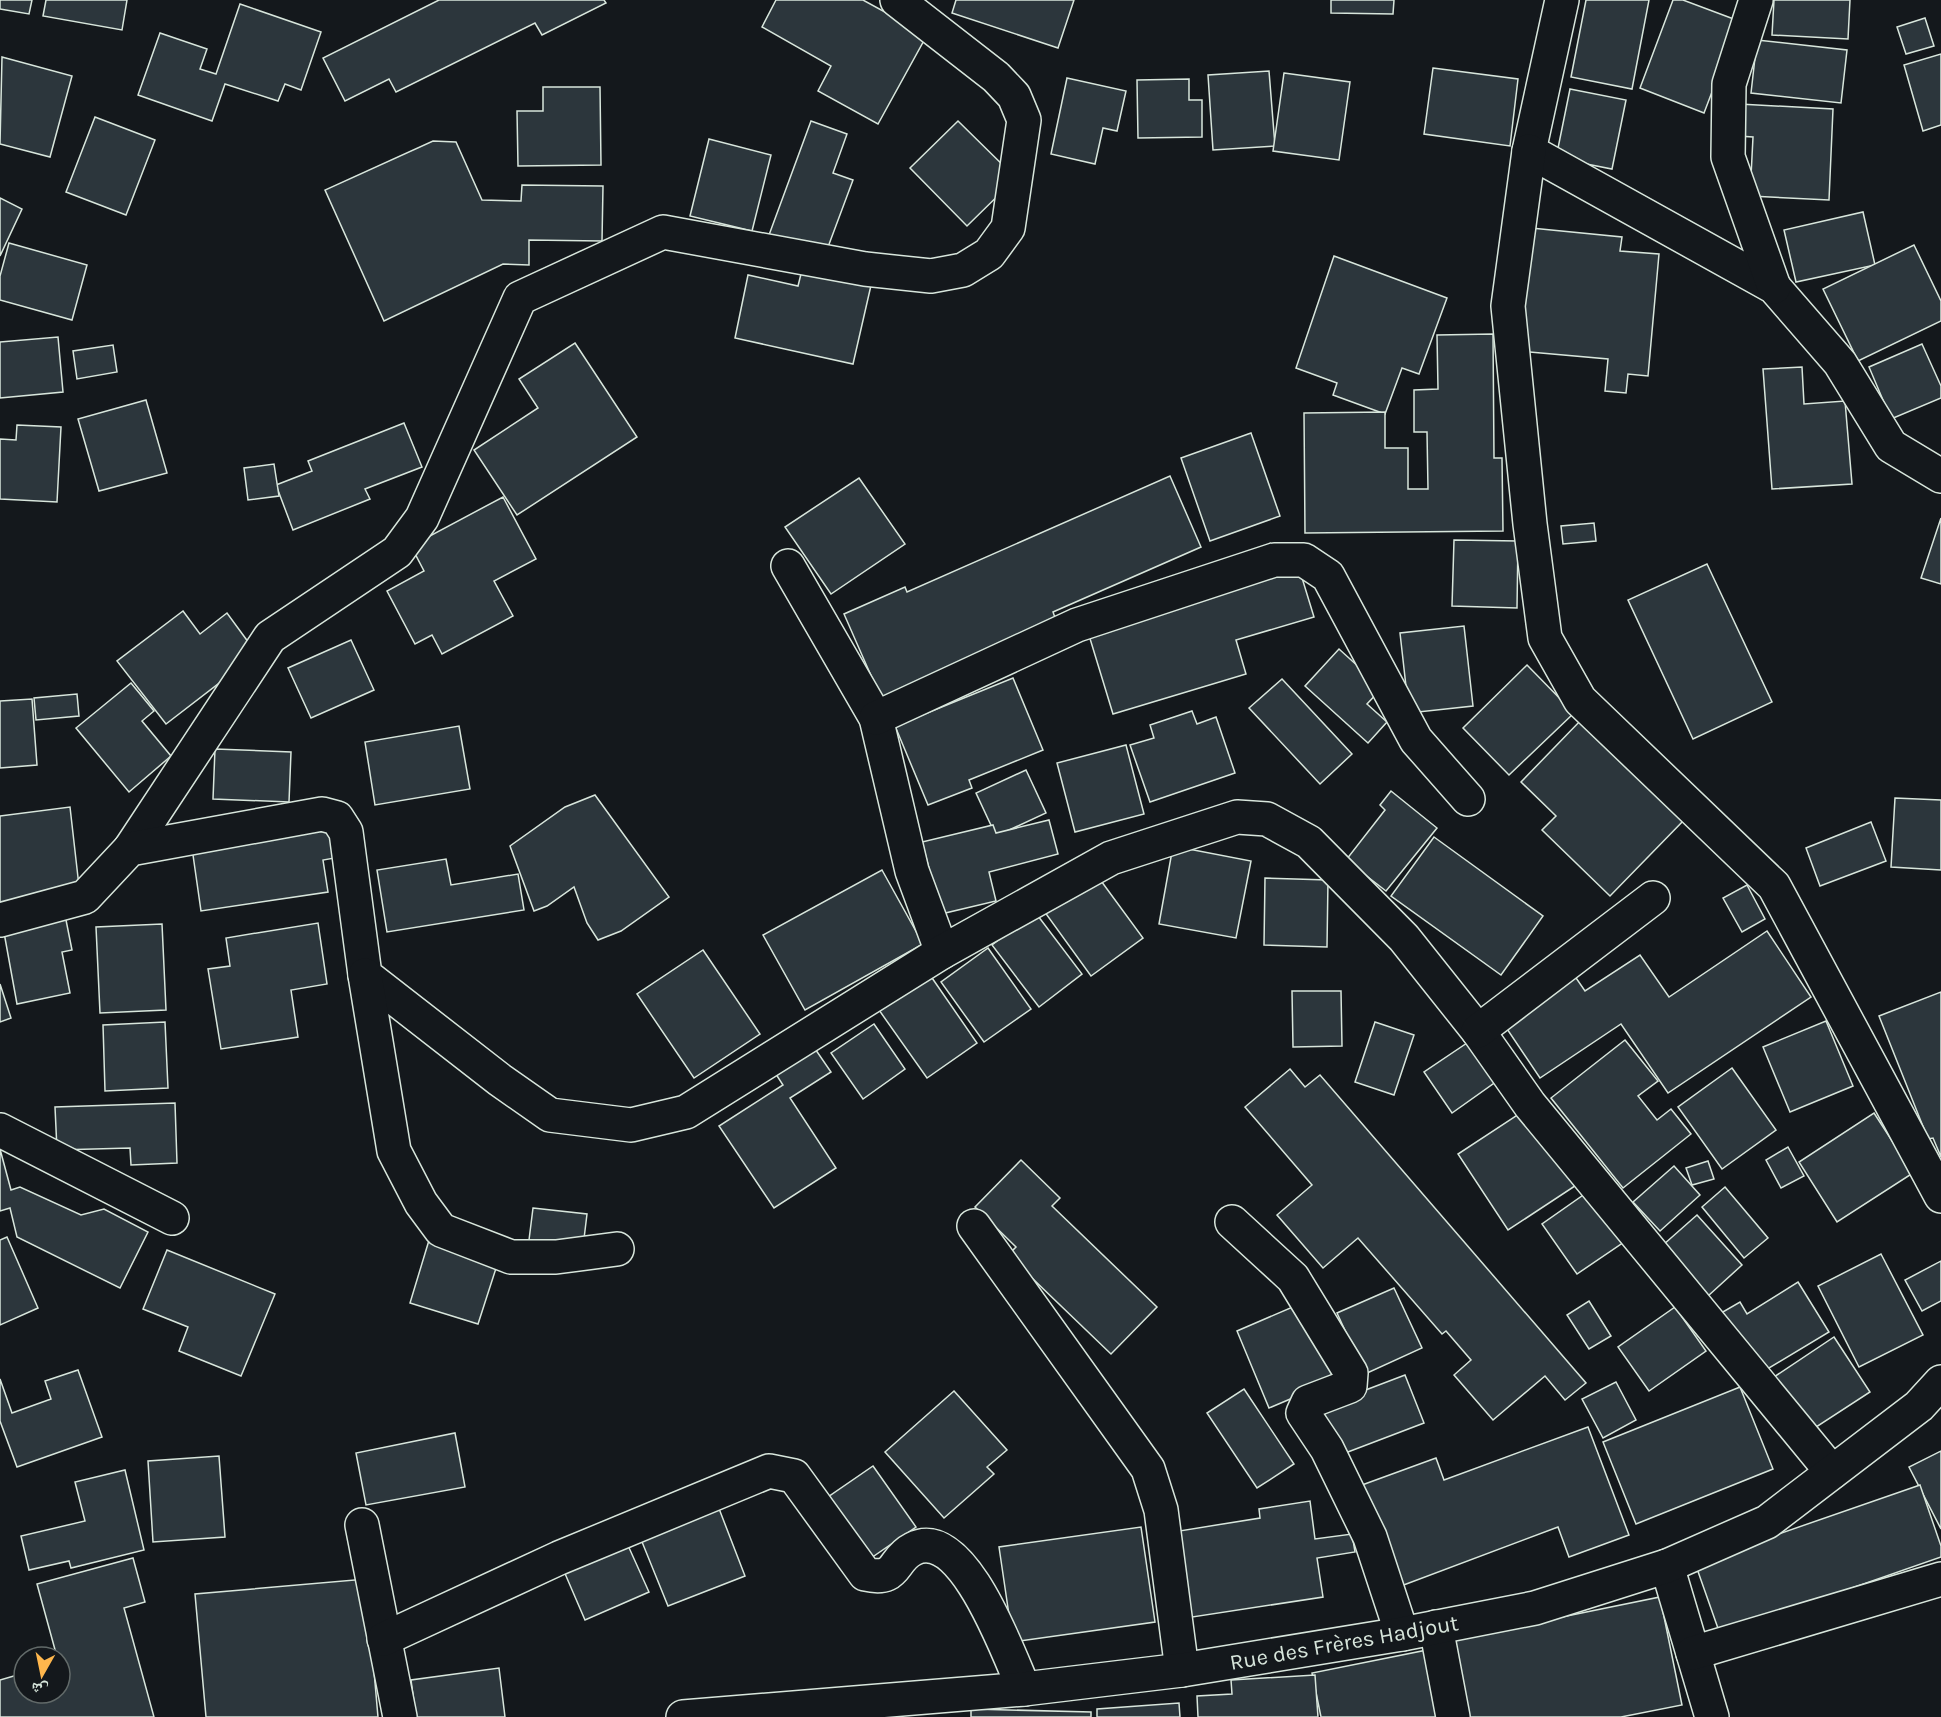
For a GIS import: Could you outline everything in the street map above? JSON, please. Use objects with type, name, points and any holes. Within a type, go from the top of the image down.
[{"type":"street","points":[[0,920],[85,897],[130,849],[270,637],[397,552],[422,518],[520,298],[663,232],[865,269],[931,276],[963,270],[989,254],[1008,228],[1024,120],[1014,96],[996,77],[897,0]]},
{"type":"street","points":[[1562,0],[1529,151],[1508,306],[1545,638],[1580,700],[1774,886],[1941,1196]]},
{"type":"street","points":[[1756,0],[1730,84],[1728,157],[1774,286]]},
{"type":"street","points":[[1529,151],[1774,286],[1840,363],[1891,446],[1941,476]]},
{"type":"street","points":[[876,718],[1077,625],[1274,560],[1304,560],[1328,576],[1416,740],[1468,799]]},
{"type":"street","points":[[788,566],[876,718],[912,871],[942,952]]},
{"type":"street","points":[[130,849],[322,814],[337,818],[346,832],[365,975],[394,1151],[421,1203],[441,1230],[511,1257],[556,1257],[617,1249]]},
{"type":"street","points":[[365,975],[500,1080],[550,1115],[631,1125],[686,1112],[942,952],[1112,858],[1237,817],[1267,819],[1310,842],[1404,938],[1478,1031],[1530,1105],[1832,1472]]},
{"type":"street","points":[[1478,1031],[1653,898]]},
{"type":"street","points":[[0,1130],[172,1218]]},
{"type":"street","points":[[1232,1222],[1293,1278],[1352,1373],[1350,1386],[1308,1402],[1303,1413],[1328,1449],[1370,1537],[1402,1634]]},
{"type":"street","points":[[974,1226],[1148,1469],[1161,1510],[1182,1670]]},
{"type":"street","name":"Rue des Frères Hadjout","points":[[683,1717],[1024,1689],[1182,1670],[1402,1634],[1534,1608],[1667,1566],[1767,1522],[1919,1406],[1941,1382]]},
{"type":"street","points":[[384,1639],[559,1558],[769,1471],[782,1472],[794,1476],[865,1574],[879,1577],[890,1574],[912,1549],[930,1544],[948,1551],[984,1599],[1024,1689]]},
{"type":"street","points":[[362,1525],[400,1717]]},
{"type":"street","points":[[1667,1566],[1712,1717]]},
{"type":"street","points":[[1693,1653],[1941,1579]]},
{"type":"street","points":[[1436,1627],[1452,1717]]},
{"type":"building","points":[[0,0],[32,0],[29,14],[0,9]]},
{"type":"building","points":[[46,0],[127,0],[122,30],[43,16]]},
{"type":"building","points":[[439,0],[604,0],[606,3],[542,35],[535,23],[396,92],[389,79],[345,101],[323,58]]},
{"type":"building","points":[[776,0],[863,0],[927,35],[878,124],[818,91],[831,66],[762,27]]},
{"type":"building","points":[[956,0],[1074,0],[1058,48],[952,13]]},
{"type":"building","points":[[1331,0],[1394,0],[1393,14],[1331,13]]},
{"type":"building","points":[[1586,0],[1649,0],[1632,89],[1571,77]]},
{"type":"building","points":[[1673,0],[1683,0],[1739,21],[1704,113],[1640,88]]},
{"type":"building","points":[[1774,0],[1850,0],[1848,39],[1772,35]]},
{"type":"building","points":[[240,4],[321,32],[301,90],[285,84],[278,101],[225,84],[212,121],[138,95],[160,33],[207,49],[200,69],[216,74]]},
{"type":"building","points":[[1925,18],[1934,46],[1906,54],[1897,27]]},
{"type":"building","points":[[1757,40],[1847,50],[1841,103],[1751,93]]},
{"type":"building","points":[[1941,54],[1941,125],[1923,131],[1904,65]]},
{"type":"building","points":[[2,57],[72,76],[50,157],[0,144]]},
{"type":"building","points":[[1433,68],[1518,79],[1510,146],[1424,134]]},
{"type":"building","points":[[1269,71],[1275,146],[1213,150],[1208,75]]},
{"type":"building","points":[[1284,73],[1350,82],[1339,160],[1273,151]]},
{"type":"building","points":[[1067,78],[1126,91],[1117,131],[1103,128],[1095,164],[1051,154]]},
{"type":"building","points":[[1189,79],[1189,100],[1202,100],[1202,137],[1138,138],[1137,80]]},
{"type":"building","points":[[543,87],[600,87],[601,165],[518,166],[517,111],[543,111]]},
{"type":"building","points":[[1570,89],[1626,100],[1612,169],[1556,158]]},
{"type":"building","points":[[1739,104],[1833,109],[1829,200],[1750,196],[1753,137],[1738,136]]},
{"type":"building","points":[[95,117],[155,140],[126,215],[66,192]]},
{"type":"building","points":[[811,121],[847,134],[833,173],[853,180],[825,255],[769,235]]},
{"type":"building","points":[[958,121],[1016,178],[967,226],[910,168]]},
{"type":"building","points":[[709,139],[771,155],[752,231],[690,216]]},
{"type":"building","points":[[433,141],[456,142],[482,200],[521,201],[522,185],[603,186],[602,241],[529,240],[529,265],[503,264],[384,321],[325,190]]},
{"type":"building","points":[[0,198],[22,209],[0,256]]},
{"type":"building","points":[[1863,212],[1875,265],[1796,282],[1784,230]]},
{"type":"building","points":[[1531,228],[1622,237],[1620,251],[1659,254],[1648,376],[1628,374],[1626,393],[1605,391],[1608,359],[1519,351]]},
{"type":"building","points":[[9,243],[87,265],[72,320],[0,300],[0,276]]},
{"type":"building","points":[[1914,245],[1941,301],[1941,321],[1858,361],[1823,289]]},
{"type":"building","points":[[1334,256],[1447,298],[1419,374],[1402,368],[1385,414],[1333,395],[1337,383],[1296,368]]},
{"type":"building","points":[[803,266],[872,281],[853,364],[735,338],[748,275],[798,286]]},
{"type":"building","points":[[1493,334],[1494,458],[1502,458],[1503,531],[1305,533],[1304,413],[1385,412],[1385,448],[1408,448],[1408,489],[1428,489],[1427,432],[1414,432],[1414,390],[1438,389],[1437,335]]},
{"type":"building","points":[[58,337],[63,392],[0,398],[0,342]]},
{"type":"building","points":[[575,343],[637,437],[517,515],[474,450],[538,408],[519,379]]},
{"type":"building","points":[[1922,344],[1941,386],[1941,398],[1891,419],[1869,367]]},
{"type":"building","points":[[113,345],[117,372],[77,379],[73,351]]},
{"type":"building","points":[[1802,367],[1804,404],[1845,401],[1852,484],[1772,489],[1763,369]]},
{"type":"building","points":[[146,400],[167,473],[99,491],[78,419]]},
{"type":"building","points":[[404,423],[422,467],[365,489],[370,499],[293,530],[276,485],[312,471],[308,461]]},
{"type":"building","points":[[17,425],[61,427],[57,502],[0,499],[0,439],[16,440]]},
{"type":"building","points":[[1251,433],[1280,516],[1210,541],[1181,458]]},
{"type":"building","points":[[274,464],[279,496],[248,500],[244,468]]},
{"type":"building","points":[[1170,476],[1201,547],[1053,612],[1058,626],[883,703],[844,614],[905,587],[907,592]]},
{"type":"building","points":[[859,478],[905,544],[831,594],[785,527]]},
{"type":"building","points":[[503,497],[536,559],[494,581],[513,616],[442,654],[432,635],[415,644],[387,591],[424,571],[411,546]]},
{"type":"building","points":[[1941,518],[1941,584],[1921,578]]},
{"type":"building","points":[[1594,523],[1596,541],[1563,544],[1561,526]]},
{"type":"building","points":[[1454,540],[1518,541],[1517,608],[1452,606]]},
{"type":"building","points":[[1707,564],[1772,702],[1693,739],[1628,600]]},
{"type":"building","points":[[1299,568],[1314,617],[1236,640],[1246,674],[1113,714],[1088,632]]},
{"type":"building","points":[[183,611],[200,634],[227,613],[257,654],[166,724],[117,661]]},
{"type":"building","points":[[1464,626],[1473,706],[1409,713],[1400,633]]},
{"type":"building","points":[[351,640],[374,690],[311,718],[288,668]]},
{"type":"building","points":[[1339,649],[1382,688],[1367,704],[1387,722],[1368,743],[1305,686]]},
{"type":"building","points":[[1527,665],[1574,713],[1509,775],[1463,728]]},
{"type":"building","points":[[1013,678],[1043,750],[969,780],[972,788],[928,805],[895,726]]},
{"type":"building","points":[[1282,679],[1352,754],[1320,784],[1249,708]]},
{"type":"building","points":[[131,683],[154,711],[142,721],[171,756],[129,792],[76,728]]},
{"type":"building","points":[[77,694],[79,716],[36,720],[34,698]]},
{"type":"building","points":[[32,699],[37,765],[0,768],[0,701]]},
{"type":"building","points":[[1192,711],[1197,724],[1216,717],[1235,773],[1150,802],[1130,745],[1154,738],[1150,725]]},
{"type":"building","points":[[1582,719],[1685,819],[1610,896],[1542,830],[1556,816],[1521,782]]},
{"type":"building","points":[[459,726],[470,789],[375,805],[365,742]]},
{"type":"building","points":[[1126,745],[1144,814],[1075,832],[1057,763]]},
{"type":"building","points":[[215,749],[291,752],[289,802],[213,799]]},
{"type":"building","points":[[1026,770],[1046,813],[996,836],[976,793]]},
{"type":"building","points":[[1391,791],[1437,828],[1386,891],[1346,860],[1385,810],[1380,805]]},
{"type":"building","points":[[595,795],[669,897],[621,931],[598,940],[587,923],[574,887],[547,906],[534,911],[510,846],[565,807]]},
{"type":"building","points":[[1895,798],[1941,800],[1941,870],[1891,867]]},
{"type":"building","points":[[70,807],[80,895],[0,904],[0,816]]},
{"type":"building","points":[[1049,820],[1058,854],[989,872],[996,901],[941,914],[922,842],[993,825],[996,833]]},
{"type":"building","points":[[1871,822],[1886,861],[1820,886],[1806,848]]},
{"type":"building","points":[[335,827],[340,857],[323,860],[328,892],[201,911],[192,848]]},
{"type":"building","points":[[1434,837],[1543,916],[1501,975],[1391,896]]},
{"type":"building","points":[[1173,846],[1251,861],[1236,938],[1159,924]]},
{"type":"building","points":[[446,859],[451,885],[518,874],[524,910],[387,932],[377,870]]},
{"type":"building","points":[[882,870],[923,944],[805,1010],[763,935]]},
{"type":"building","points":[[1096,874],[1143,938],[1091,976],[1044,911]]},
{"type":"building","points":[[1265,878],[1328,880],[1327,947],[1264,945]]},
{"type":"building","points":[[1747,885],[1765,919],[1742,932],[1723,898]]},
{"type":"building","points":[[1035,912],[1082,974],[1039,1007],[992,945]]},
{"type":"building","points":[[65,915],[72,950],[62,952],[70,993],[17,1004],[3,927]]},
{"type":"building","points":[[318,923],[327,984],[291,990],[298,1037],[221,1049],[208,969],[230,966],[226,938]]},
{"type":"building","points":[[162,924],[166,1010],[100,1013],[96,927]]},
{"type":"building","points":[[1767,931],[1811,997],[1668,1093],[1621,1024],[1540,1078],[1501,1020],[1572,972],[1585,991],[1640,955],[1669,997]]},
{"type":"building","points":[[988,948],[1031,1009],[984,1042],[941,982]]},
{"type":"building","points":[[703,950],[760,1034],[694,1078],[637,994]]},
{"type":"building","points":[[930,975],[977,1043],[927,1078],[879,1010]]},
{"type":"building","points":[[0,984],[11,1018],[0,1022]]},
{"type":"building","points":[[1292,991],[1341,991],[1342,1046],[1293,1047]]},
{"type":"building","points":[[1941,992],[1941,1157],[1933,1138],[1928,1139],[1879,1016]]},
{"type":"building","points":[[1826,1021],[1853,1086],[1790,1112],[1763,1047]]},
{"type":"building","points":[[165,1022],[168,1088],[105,1091],[103,1025]]},
{"type":"building","points":[[1375,1022],[1414,1035],[1394,1095],[1355,1082]]},
{"type":"building","points":[[874,1024],[905,1069],[863,1099],[831,1053]]},
{"type":"building","points":[[809,1040],[831,1072],[790,1098],[836,1168],[774,1208],[719,1126],[783,1085],[770,1065]]},
{"type":"building","points":[[1625,1040],[1658,1081],[1638,1096],[1657,1120],[1671,1109],[1691,1134],[1623,1188],[1551,1098]]},
{"type":"building","points":[[1470,1041],[1497,1081],[1452,1113],[1424,1072]]},
{"type":"building","points":[[1732,1068],[1776,1130],[1722,1169],[1678,1107]]},
{"type":"building","points":[[1290,1069],[1305,1087],[1320,1075],[1586,1383],[1565,1400],[1545,1376],[1493,1420],[1454,1375],[1471,1360],[1446,1331],[1442,1334],[1358,1238],[1323,1268],[1277,1215],[1312,1185],[1245,1107]]},
{"type":"building","points":[[175,1103],[177,1163],[131,1165],[130,1148],[57,1150],[55,1107]]},
{"type":"building","points":[[1531,1106],[1581,1182],[1508,1230],[1458,1154]]},
{"type":"building","points":[[1874,1113],[1913,1173],[1837,1222],[1799,1162]]},
{"type":"building","points":[[1788,1147],[1804,1176],[1781,1188],[1766,1160]]},
{"type":"building","points":[[0,1149],[11,1190],[20,1187],[81,1215],[104,1209],[148,1232],[120,1288],[17,1237],[10,1208],[0,1211]]},
{"type":"building","points":[[1021,1160],[1060,1198],[1052,1206],[1157,1307],[1111,1354],[1008,1255],[1016,1247],[975,1207]]},
{"type":"building","points":[[1708,1161],[1714,1179],[1692,1185],[1686,1168]]},
{"type":"building","points":[[1674,1166],[1700,1195],[1660,1231],[1633,1202]]},
{"type":"building","points":[[1725,1187],[1768,1238],[1744,1258],[1702,1207]]},
{"type":"building","points":[[1589,1191],[1624,1242],[1577,1274],[1542,1224]]},
{"type":"building","points":[[533,1208],[587,1214],[583,1247],[529,1240]]},
{"type":"building","points":[[1697,1215],[1742,1265],[1708,1296],[1663,1245]]},
{"type":"building","points":[[7,1237],[38,1308],[0,1325],[0,1240]]},
{"type":"building","points":[[430,1237],[499,1259],[478,1324],[410,1303]]},
{"type":"building","points":[[167,1250],[275,1294],[241,1376],[179,1351],[188,1327],[143,1309]]},
{"type":"building","points":[[1881,1254],[1923,1335],[1859,1367],[1818,1286]]},
{"type":"building","points":[[1941,1261],[1941,1301],[1922,1311],[1905,1280]]},
{"type":"building","points":[[1798,1282],[1829,1332],[1759,1374],[1721,1313],[1740,1302],[1747,1314]]},
{"type":"building","points":[[1394,1288],[1422,1348],[1365,1374],[1337,1313]]},
{"type":"building","points":[[1589,1301],[1611,1336],[1589,1349],[1567,1315]]},
{"type":"building","points":[[1302,1303],[1335,1380],[1269,1408],[1237,1331]]},
{"type":"building","points":[[1675,1307],[1706,1351],[1649,1391],[1618,1347]]},
{"type":"building","points":[[1834,1337],[1870,1392],[1807,1433],[1771,1379]]},
{"type":"building","points":[[78,1370],[102,1437],[17,1467],[0,1421],[0,1379],[12,1413],[51,1399],[45,1381]]},
{"type":"building","points":[[1405,1375],[1424,1423],[1340,1455],[1321,1407]]},
{"type":"building","points":[[1616,1382],[1636,1420],[1603,1438],[1582,1399]]},
{"type":"building","points":[[1740,1387],[1773,1469],[1636,1524],[1603,1442]]},
{"type":"building","points":[[1244,1389],[1294,1464],[1257,1488],[1207,1413]]},
{"type":"building","points":[[954,1391],[1007,1450],[987,1467],[994,1474],[944,1518],[885,1452]]},
{"type":"building","points":[[1588,1427],[1629,1535],[1569,1557],[1558,1527],[1401,1586],[1362,1485],[1436,1458],[1444,1480]]},
{"type":"building","points":[[455,1433],[465,1487],[366,1505],[356,1453]]},
{"type":"building","points":[[1941,1451],[1941,1529],[1909,1467]]},
{"type":"building","points":[[219,1456],[225,1537],[153,1542],[148,1461]]},
{"type":"building","points":[[873,1466],[916,1527],[871,1558],[828,1497]]},
{"type":"building","points":[[125,1470],[144,1550],[71,1568],[69,1561],[29,1570],[21,1536],[85,1521],[75,1482]]},
{"type":"building","points":[[1920,1485],[1941,1546],[1941,1557],[1720,1634],[1695,1563]]},
{"type":"building","points":[[1310,1501],[1315,1539],[1352,1534],[1355,1552],[1317,1558],[1323,1597],[1186,1618],[1173,1532],[1260,1518],[1259,1509]]},
{"type":"building","points":[[718,1506],[745,1576],[668,1606],[640,1537]]},
{"type":"building","points":[[1141,1527],[1155,1622],[1013,1642],[999,1547]]},
{"type":"building","points":[[626,1541],[649,1592],[585,1620],[563,1569]]},
{"type":"building","points":[[133,1558],[145,1602],[124,1608],[154,1717],[0,1717],[0,1680],[12,1676],[12,1705],[72,1705],[72,1645],[54,1645],[37,1584]]},
{"type":"building","points":[[366,1579],[378,1717],[206,1717],[195,1594]]},
{"type":"building","points":[[1660,1597],[1682,1705],[1621,1717],[1460,1717],[1444,1641]]},
{"type":"building","points":[[1432,1649],[1446,1717],[1321,1717],[1312,1673]]},
{"type":"building","points":[[499,1668],[505,1717],[416,1717],[411,1680]]},
{"type":"building","points":[[1315,1675],[1318,1717],[1198,1717],[1197,1696],[1232,1694],[1231,1680]]},
{"type":"building","points":[[1179,1703],[1180,1717],[1097,1717],[1097,1709]]},
{"type":"building","points":[[971,1709],[1091,1712],[1091,1717],[971,1717]]}]
